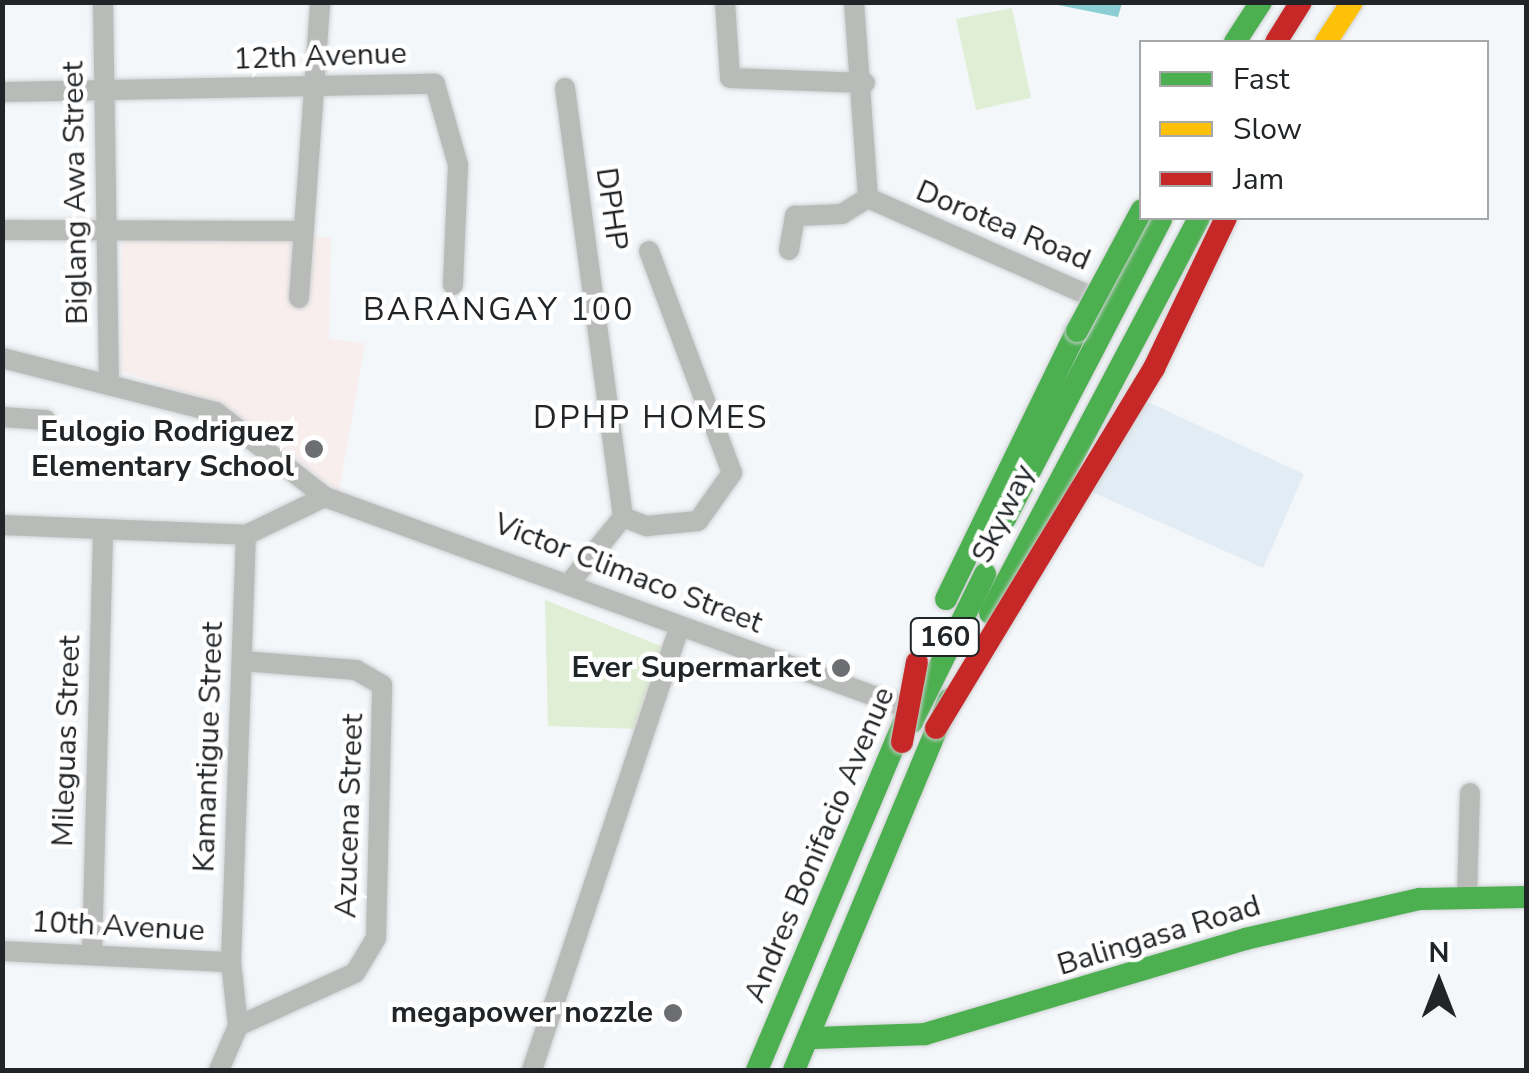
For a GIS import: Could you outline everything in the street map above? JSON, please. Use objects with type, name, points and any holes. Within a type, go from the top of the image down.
[{"type":"main road","points":[[1236,40],[1261,2]]},
{"type":"main road","points":[[1263,40],[1288,2]]},
{"type":"main road","points":[[1277,40],[1301,2]]},
{"type":"main road","points":[[1322,40],[1332,2]]},
{"type":"main road","points":[[1323,40],[1356,2]]},
{"type":"main road","points":[[902,742],[917,662],[1139,216]]},
{"type":"main road","name":"Andres Bonifacio Avenue","points":[[757,1070],[910,709],[1161,220]]},
{"type":"main road","name":"Skyway","points":[[768,1070],[902,742],[1169,220]]},
{"type":"main road","name":"Skyway","points":[[795,1070],[936,728],[1050,484],[1199,220]]},
{"type":"main road","name":"160","points":[[795,1070],[990,617],[1199,220]]},
{"type":"main road","points":[[936,728],[1154,368],[1228,220]]},
{"type":"main road","name":"Balingasa Road","points":[[810,1038],[925,1034],[1244,939],[1468,894],[1526,897]]},
{"type":"street","name":"Biglang Awa Street","points":[[103,2],[109,382]]},
{"type":"street","points":[[298,298],[298,230],[308,91],[320,2]]},
{"type":"street","points":[[725,2],[730,78],[866,84]]},
{"type":"street","name":"Dorotea Road","points":[[854,2],[866,84],[868,198]]},
{"type":"street","name":"12th Avenue","points":[[2,92],[308,91],[425,82],[440,90],[458,165],[453,284]]},
{"type":"street","name":"DPHP","points":[[565,88],[623,517],[647,526],[698,521],[732,473],[649,250]]},
{"type":"street","name":"Dorotea Road","points":[[789,250],[795,216],[842,214],[868,198]]},
{"type":"street","name":"Dorotea Road","points":[[868,198],[1114,308]]},
{"type":"street","points":[[990,617],[1087,485],[1228,220]]},
{"type":"street","points":[[2,230],[298,230]]},
{"type":"street","name":"Victor Climaco Street","points":[[2,358],[216,412],[325,497],[910,709]]},
{"type":"street","points":[[2,417],[46,420]]},
{"type":"street","points":[[2,525],[246,535],[325,497]]},
{"type":"street","points":[[568,586],[623,517]]},
{"type":"street","name":"Mileguas Street","points":[[92,954],[103,529]]},
{"type":"street","name":"Kamantigue Street","points":[[238,1026],[231,962],[246,535]]},
{"type":"street","points":[[532,1070],[679,628]]},
{"type":"street","name":"Azucena Street","points":[[238,1026],[345,979],[372,953],[385,694],[368,672],[242,660]]},
{"type":"street","points":[[1468,894],[1470,792]]},
{"type":"street","name":"10th Avenue","points":[[2,952],[231,962]]},
{"type":"street","points":[[219,1070],[238,1026]]},
{"type":"shaded area","points":[[331,237],[329,339],[365,343],[339,492],[225,405],[121,371],[122,240]]},
{"type":"shaded area","points":[[1139,398],[1304,474],[1263,568],[1092,492]]},
{"type":"green space","points":[[1012,8],[1031,98],[976,110],[956,19]]},
{"type":"green space","points":[[545,600],[666,648],[639,729],[548,726]]},
{"type":"water","points":[[1048,3],[1122,3],[1118,17]]},
{"type":"traffic: fast","points":[[1236,40],[1261,2]]},
{"type":"traffic: fast","points":[[1077,331],[1139,216]]},
{"type":"traffic: fast","points":[[1005,519],[1161,220]]},
{"type":"traffic: fast","points":[[990,613],[1198,220]]},
{"type":"traffic: fast","points":[[946,599],[1077,331]]},
{"type":"traffic: fast","points":[[912,722],[985,574]]},
{"type":"traffic: fast","points":[[794,1070],[949,699]]},
{"type":"traffic: fast","points":[[757,1070],[907,715]]},
{"type":"traffic: fast","points":[[811,1038],[925,1034],[1245,939],[1420,899],[1526,897]]},
{"type":"traffic: slow","points":[[1327,40],[1352,2]]},
{"type":"traffic: jam","points":[[1277,40],[1301,2]]},
{"type":"traffic: jam","points":[[936,728],[1154,368],[1225,220]]},
{"type":"traffic: jam","points":[[902,742],[917,662]]},
{"type":"place","name":"Eulogio Rodriguez Elementary School","points":[[314,449]]},
{"type":"place","name":"Ever Supermarket","points":[[841,668]]},
{"type":"place","name":"megapower nozzle","points":[[673,1013]]},
{"type":"district","name":"BARANGAY 100","points":[[499,310]]},
{"type":"district","name":"DPHP HOMES","points":[[651,418]]}]
